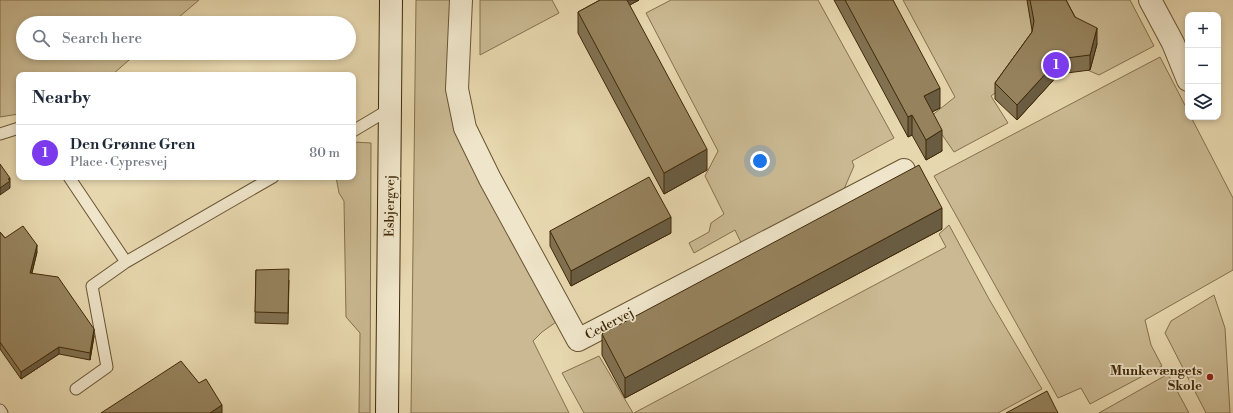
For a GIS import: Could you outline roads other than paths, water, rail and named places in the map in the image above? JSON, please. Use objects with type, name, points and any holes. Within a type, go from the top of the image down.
[{"type":"street","name":"Esbjergvej","points":[[387,413],[391,0]]},
{"type":"street","name":"Cedervej","points":[[461,0],[457,89],[466,128],[490,179],[578,340],[904,170]]},
{"type":"street","points":[[1150,0],[1173,43],[1185,73]]},
{"type":"lane","points":[[356,129],[390,109]]},
{"type":"lane","points":[[0,134],[16,129]]},
{"type":"lane","points":[[71,180],[126,262]]},
{"type":"lane","points":[[76,389],[107,367],[92,286],[126,262],[268,180]]},
{"type":"place","name":"Den Grønne Gren","points":[[1056,65]]},
{"type":"place","name":"Munkevængets Skole","points":[[1210,377]]}]
